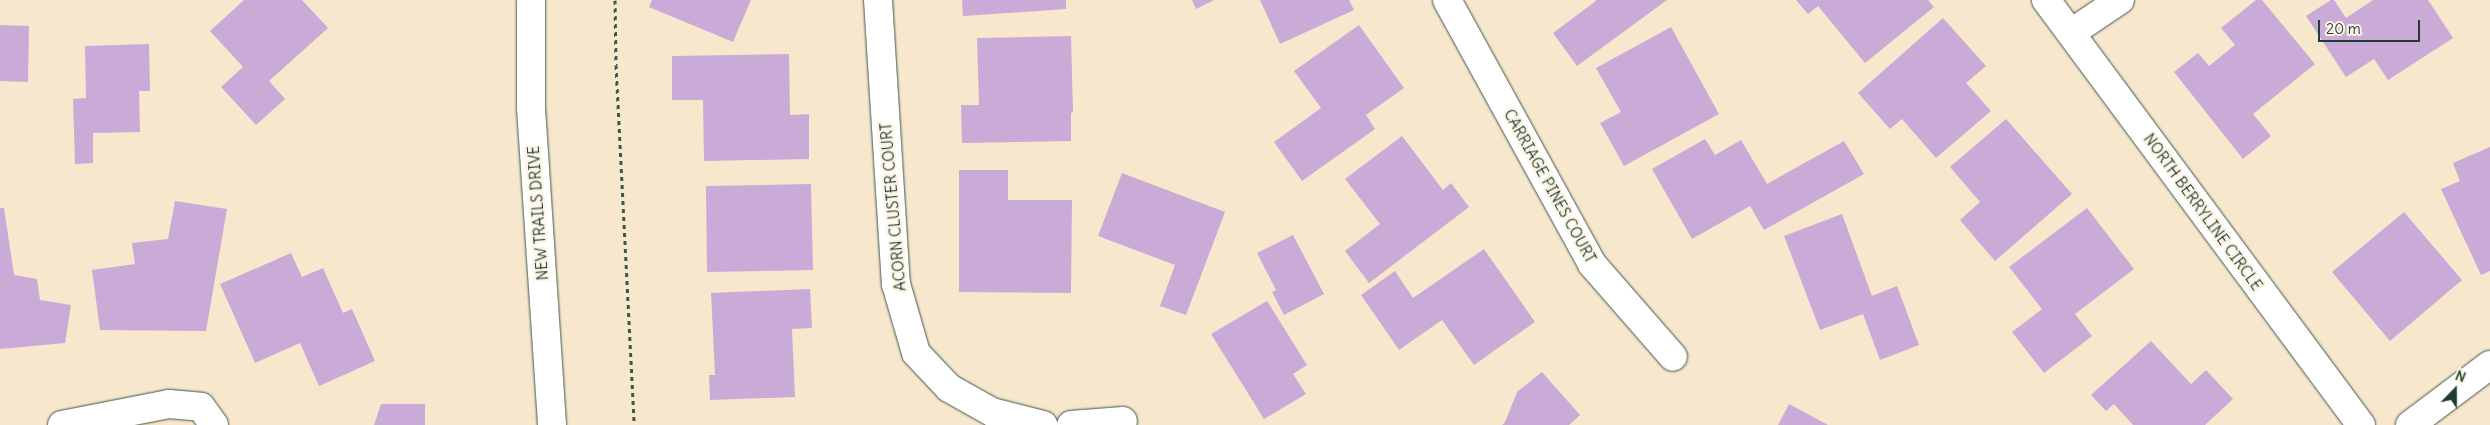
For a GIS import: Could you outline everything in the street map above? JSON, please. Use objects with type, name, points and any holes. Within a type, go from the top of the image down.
[{"type":"street","name":"NEW TRAILS DRIVE","points":[[531,0],[532,108],[552,425]]},
{"type":"street","name":"ACORN CLUSTER COURT","points":[[878,0],[896,284],[916,353],[949,388],[992,412],[1043,425]]},
{"type":"street","name":"CARRIAGE PINES COURT","points":[[1447,0],[1592,264],[1673,357]]},
{"type":"street","name":"NORTH BERRYLINE CIRCLE","points":[[2046,0],[2360,425]]},
{"type":"street","points":[[2071,33],[2120,0]]},
{"type":"street","points":[[2410,425],[2490,365]]},
{"type":"street","points":[[62,425],[169,404],[201,407],[214,425]]},
{"type":"street","points":[[1071,425],[1123,421]]},
{"type":"path","points":[[615,0],[616,65],[634,425]]},
{"type":"building","points":[[244,0],[302,0],[328,28],[269,81],[285,99],[256,125],[221,87],[243,67],[210,31]]},
{"type":"building","points":[[652,0],[751,0],[733,42],[649,7]]},
{"type":"building","points":[[962,0],[1066,0],[1066,9],[963,16]]},
{"type":"building","points":[[1192,0],[1214,0],[1196,9]]},
{"type":"building","points":[[1260,0],[1349,0],[1354,10],[1280,44]]},
{"type":"building","points":[[1595,0],[1667,0],[1577,66],[1553,33]]},
{"type":"building","points":[[1796,0],[1928,0],[1934,7],[1865,63],[1818,6],[1808,14]]},
{"type":"building","points":[[2256,0],[2262,0],[2315,64],[2253,114],[2271,136],[2243,159],[2174,72],[2198,53],[2209,66],[2235,45],[2221,28]]},
{"type":"building","points":[[2334,0],[2346,18],[2373,0],[2428,0],[2453,38],[2388,80],[2374,59],[2346,77],[2306,16]]},
{"type":"building","points":[[1943,18],[1986,66],[1966,83],[1991,111],[1936,158],[1902,119],[1890,129],[1858,93]]},
{"type":"building","points":[[0,25],[29,26],[28,82],[0,81]]},
{"type":"building","points":[[1359,25],[1404,88],[1366,115],[1375,129],[1302,181],[1274,142],[1321,108],[1294,71]]},
{"type":"building","points":[[1671,27],[1719,114],[1624,166],[1600,123],[1621,112],[1596,68]]},
{"type":"building","points":[[1071,36],[1073,112],[1071,113],[1071,141],[962,143],[961,105],[979,105],[977,38]]},
{"type":"building","points":[[149,44],[150,91],[139,91],[140,132],[93,133],[93,163],[75,164],[73,99],[86,98],[85,46]]},
{"type":"building","points":[[789,54],[790,115],[809,114],[809,159],[704,161],[703,100],[672,100],[672,56]]},
{"type":"building","points":[[2006,119],[2072,194],[1995,261],[1960,220],[1980,202],[1950,167]]},
{"type":"building","points":[[1402,136],[1443,190],[1451,183],[1469,207],[1369,283],[1345,251],[1380,224],[1345,179]]},
{"type":"building","points":[[1705,139],[1715,155],[1741,140],[1767,184],[1844,141],[1864,174],[1764,230],[1750,206],[1692,239],[1652,169]]},
{"type":"building","points":[[2490,147],[2490,271],[2481,275],[2441,189],[2460,181],[2453,163]]},
{"type":"building","points":[[959,170],[1008,170],[1008,200],[1072,200],[1071,293],[959,292]]},
{"type":"building","points":[[1122,173],[1225,212],[1186,315],[1160,306],[1175,265],[1098,236]]},
{"type":"building","points":[[811,184],[813,270],[707,272],[706,186]]},
{"type":"building","points":[[175,201],[227,209],[206,331],[100,330],[92,270],[135,264],[132,243],[168,239]]},
{"type":"building","points":[[0,208],[4,208],[14,275],[37,279],[40,300],[71,305],[65,343],[0,349]]},
{"type":"building","points":[[2087,208],[2134,269],[2075,314],[2092,336],[2044,373],[2012,332],[2042,309],[2009,267]]},
{"type":"building","points":[[2404,212],[2462,280],[2390,341],[2332,272]]},
{"type":"building","points":[[1842,214],[1872,296],[1897,286],[1919,345],[1880,360],[1863,314],[1820,330],[1784,236]]},
{"type":"building","points":[[1293,235],[1324,294],[1284,315],[1272,292],[1276,290],[1257,253]]},
{"type":"building","points":[[1484,249],[1535,322],[1474,365],[1442,320],[1399,350],[1361,295],[1395,271],[1413,298]]},
{"type":"building","points":[[291,253],[302,277],[323,268],[343,313],[352,309],[375,361],[319,386],[300,343],[255,363],[220,284]]},
{"type":"building","points":[[810,289],[812,328],[792,329],[795,397],[710,400],[709,375],[715,375],[711,293]]},
{"type":"building","points":[[1267,301],[1307,365],[1293,374],[1306,394],[1264,419],[1211,334]]},
{"type":"building","points":[[2151,341],[2191,384],[2206,370],[2233,399],[2205,425],[2133,425],[2114,404],[2106,411],[2091,395]]},
{"type":"building","points":[[1542,372],[1580,415],[1569,425],[1502,425],[1517,392]]},
{"type":"building","points":[[381,404],[425,404],[425,425],[374,425]]},
{"type":"building","points":[[1789,404],[1828,425],[1778,425]]}]
